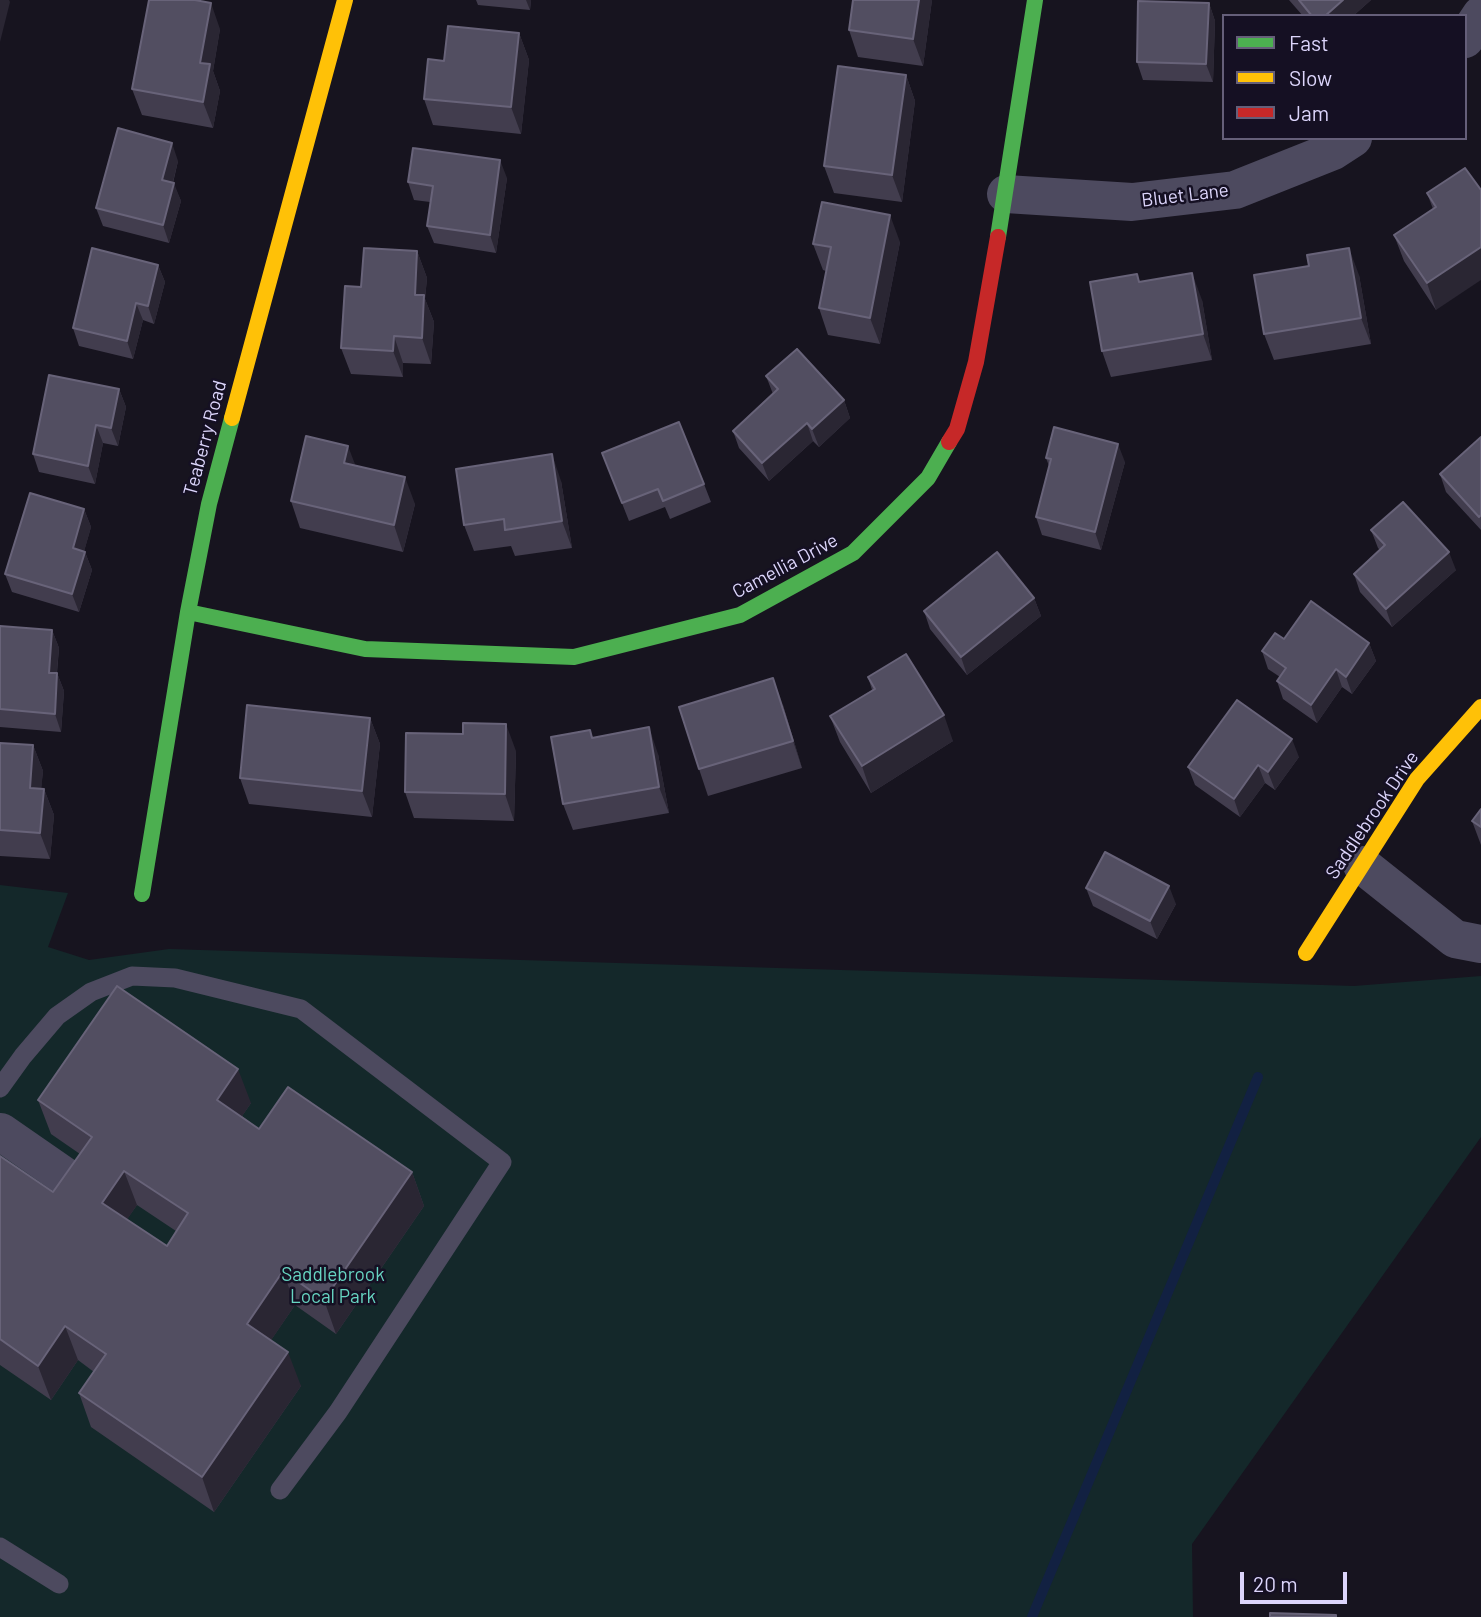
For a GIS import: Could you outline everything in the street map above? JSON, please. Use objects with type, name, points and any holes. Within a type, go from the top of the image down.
[{"type":"street","name":"Teaberry Road","points":[[142,894],[188,612],[209,504],[345,0]]},
{"type":"street","name":"Camellia Drive","points":[[188,612],[365,649],[574,657],[740,615],[853,553],[928,478],[957,429],[976,362],[1006,194],[1035,0]]},
{"type":"street","points":[[1467,36],[1481,15]]},
{"type":"street","name":"Bluet Lane","points":[[1006,194],[1132,202],[1235,190],[1333,151],[1350,140]]},
{"type":"street","name":"Saddlebrook Drive","points":[[1306,953],[1418,779],[1481,707]]},
{"type":"street","points":[[1362,865],[1455,939],[1481,944]]},
{"type":"street","points":[[1,1132],[89,1193]]},
{"type":"lane","points":[[0,1088],[57,1016],[91,992],[132,976],[175,978],[301,1009],[502,1162],[338,1412],[280,1490]]},
{"type":"lane","points":[[0,1547],[60,1584]]},
{"type":"green space","name":"Saddlebrook Local Park","points":[[0,885],[68,893],[48,947],[89,960],[169,949],[1354,986],[1481,976],[1481,1137],[1192,1544],[1193,1617],[0,1617]]},
{"type":"building","points":[[149,0],[195,0],[211,3],[200,63],[210,64],[203,102],[132,89]]},
{"type":"building","points":[[853,0],[919,0],[913,39],[849,30]]},
{"type":"building","points":[[1299,0],[1343,0],[1327,14],[1310,14]]},
{"type":"building","points":[[1138,1],[1209,3],[1206,64],[1137,62]]},
{"type":"building","points":[[448,26],[519,33],[511,107],[424,99],[428,59],[444,61]]},
{"type":"building","points":[[838,66],[906,75],[892,175],[824,166]]},
{"type":"building","points":[[118,128],[172,143],[162,180],[174,183],[163,225],[96,208]]},
{"type":"building","points":[[413,148],[500,160],[490,235],[427,226],[433,186],[408,182]]},
{"type":"building","points":[[1465,168],[1481,190],[1481,247],[1427,283],[1394,235],[1436,207],[1427,193]]},
{"type":"building","points":[[822,202],[890,215],[870,318],[819,308],[831,247],[813,244]]},
{"type":"building","points":[[92,248],[158,265],[148,306],[136,303],[127,341],[73,328]]},
{"type":"building","points":[[364,248],[417,251],[415,295],[424,295],[422,338],[394,336],[393,351],[341,348],[345,286],[361,287]]},
{"type":"building","points":[[1349,248],[1361,318],[1264,334],[1254,275],[1309,266],[1307,255]]},
{"type":"building","points":[[1192,273],[1203,334],[1102,351],[1090,282],[1137,274],[1139,282]]},
{"type":"building","points":[[797,349],[844,400],[812,429],[807,423],[762,463],[733,431],[778,389],[766,376]]},
{"type":"building","points":[[49,375],[119,389],[111,428],[96,425],[88,466],[33,454]]},
{"type":"building","points":[[679,422],[704,484],[663,501],[658,489],[622,503],[602,453]]},
{"type":"building","points":[[1054,427],[1118,444],[1095,532],[1036,517],[1051,459],[1046,458]]},
{"type":"building","points":[[306,436],[348,446],[344,463],[405,477],[394,525],[291,501]]},
{"type":"building","points":[[1481,437],[1481,515],[1479,517],[1440,474]]},
{"type":"building","points":[[552,454],[562,521],[505,530],[504,519],[464,525],[456,469]]},
{"type":"building","points":[[30,493],[84,509],[73,548],[85,552],[72,594],[5,574]]},
{"type":"building","points":[[1403,502],[1449,552],[1386,609],[1354,574],[1385,545],[1371,530]]},
{"type":"building","points":[[997,552],[1034,598],[961,657],[924,611]]},
{"type":"building","points":[[1311,601],[1369,643],[1346,677],[1336,669],[1311,705],[1277,681],[1286,668],[1262,651],[1275,633],[1284,639]]},
{"type":"building","points":[[0,626],[52,630],[49,673],[57,673],[55,714],[0,709]]},
{"type":"building","points":[[906,654],[944,715],[862,766],[830,716],[875,689],[868,677]]},
{"type":"building","points":[[773,678],[793,741],[699,769],[679,707]]},
{"type":"building","points":[[1237,700],[1292,739],[1268,772],[1258,765],[1234,799],[1188,767]]},
{"type":"building","points":[[247,705],[370,718],[362,791],[240,778]]},
{"type":"building","points":[[463,723],[506,724],[505,794],[405,792],[406,733],[463,734]]},
{"type":"building","points":[[649,727],[659,787],[563,804],[551,737],[590,730],[592,738]]},
{"type":"building","points":[[0,743],[33,745],[30,788],[44,789],[40,833],[0,830]]},
{"type":"building","points":[[1481,809],[1481,827],[1472,821]]},
{"type":"building","points":[[1105,852],[1169,886],[1150,921],[1086,888]]},
{"type":"building","points":[[117,986],[238,1069],[217,1100],[259,1129],[288,1087],[412,1172],[324,1300],[283,1271],[247,1324],[288,1352],[202,1477],[79,1393],[106,1354],[65,1326],[38,1366],[0,1339],[0,1156],[53,1192],[92,1137],[38,1100]],"holes":[[[124,1171],[188,1213],[167,1246],[102,1203]]]},
{"type":"building","points":[[1270,1613],[1336,1615],[1336,1617],[1270,1617]]},
{"type":"waterway","points":[[1032,1617],[1258,1077]]},
{"type":"traffic: fast","points":[[998,237],[1035,0]]},
{"type":"traffic: fast","points":[[142,894],[188,612],[209,504],[232,418]]},
{"type":"traffic: fast","points":[[188,612],[365,649],[574,657],[740,615],[853,553],[928,478],[949,442]]},
{"type":"traffic: slow","points":[[232,418],[345,0]]},
{"type":"traffic: slow","points":[[1306,953],[1417,779],[1481,707]]},
{"type":"traffic: jam","points":[[949,442],[957,429],[976,362],[998,237]]}]
